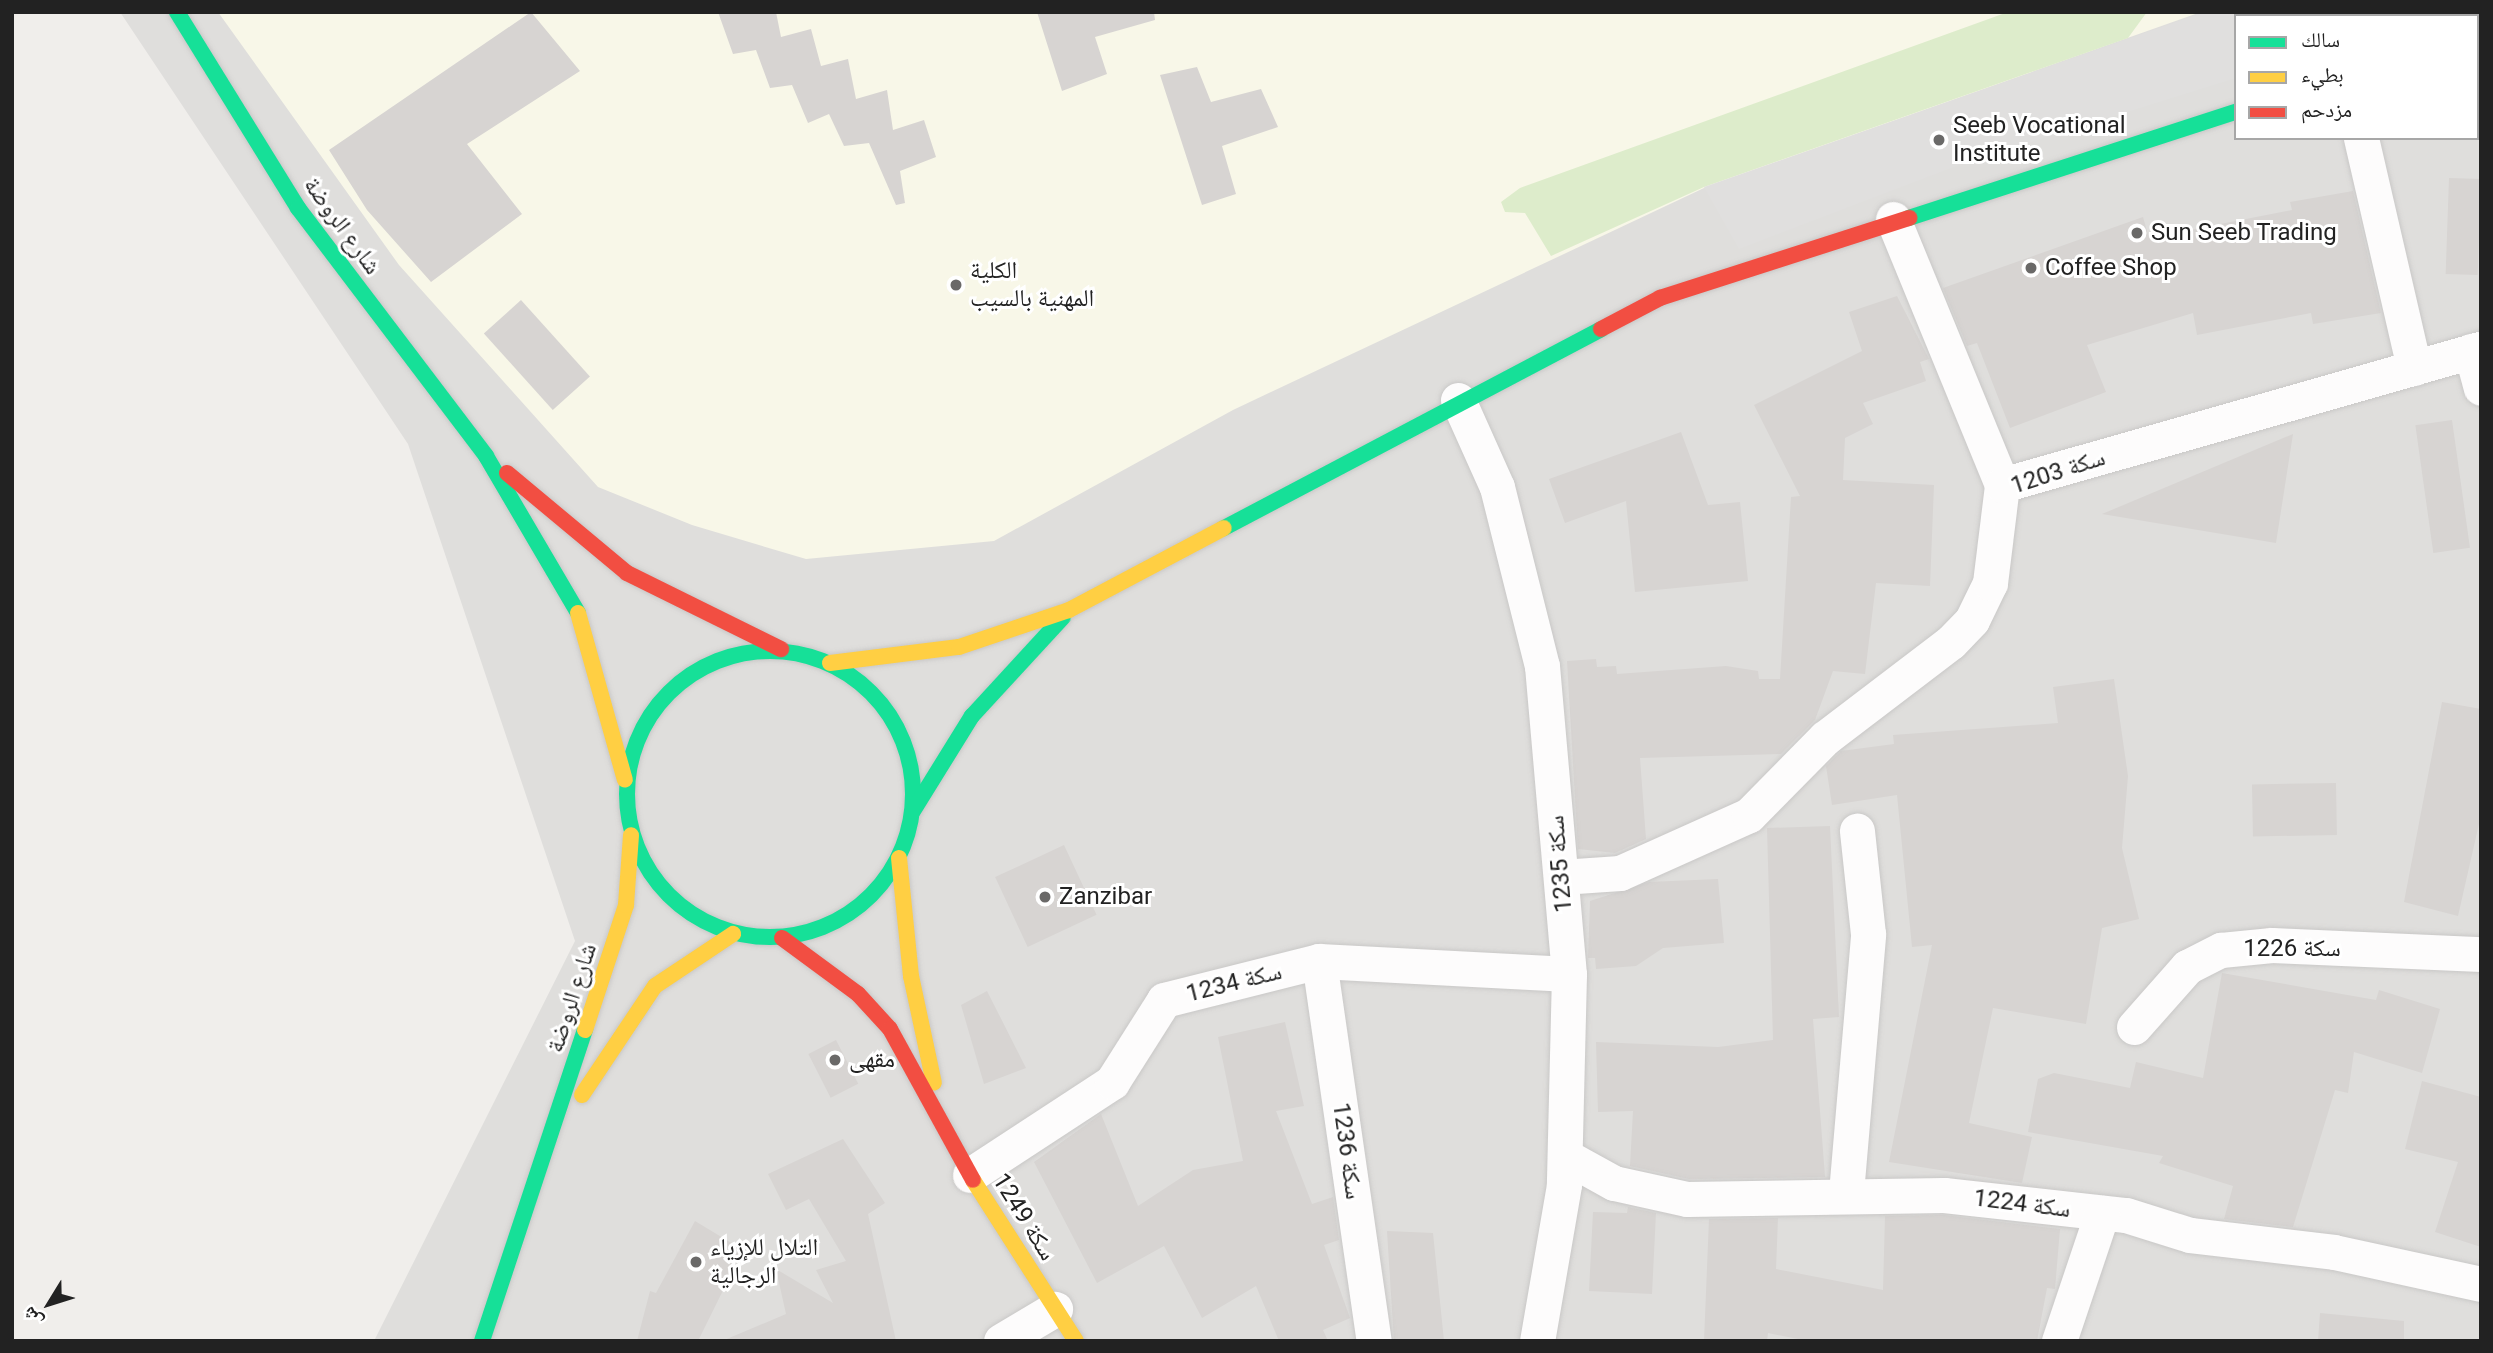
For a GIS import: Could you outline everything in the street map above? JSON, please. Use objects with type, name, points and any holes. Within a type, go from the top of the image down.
[{"type":"main road","name":"شارع الروضة","points":[[177,12],[298,208],[486,456],[583,622],[626,784]]},
{"type":"main road","points":[[830,663],[959,647],[1069,610],[1458,400],[1660,298],[1893,219],[2234,113]]},
{"type":"main road","name":"شارع الروضة","points":[[486,456],[626,573],[786,651]]},
{"type":"main road","points":[[913,810],[910,766],[895,724],[867,688],[830,663],[786,651],[741,652],[699,668],[664,695],[637,736],[626,784],[631,833],[653,878],[679,904],[733,934],[782,938],[830,925],[860,905],[899,858],[913,810],[972,716],[1069,610]]},
{"type":"main road","name":"شارع الروضة","points":[[482,1341],[540,1174],[626,905],[631,833]]},
{"type":"main road","name":"سكة 1249","points":[[899,858],[911,976],[941,1112]]},
{"type":"main road","name":"شارع الروضة","points":[[540,1174],[603,1056],[655,986],[733,934]]},
{"type":"main road","name":"سكة 1249","points":[[782,938],[858,994],[890,1029],[941,1112],[970,1175],[1076,1341]]},
{"type":"street","points":[[2361,140],[2414,368]]},
{"type":"street","points":[[1893,219],[2002,485]]},
{"type":"street","points":[[2476,350],[2481,388]]},
{"type":"street","name":"سكة 1203","points":[[1561,877],[1620,873],[1749,815],[1825,738],[1951,642],[1972,620],[1990,583],[2002,485],[2476,350]]},
{"type":"street","name":"سكة 1235","points":[[1458,400],[1497,487],[1542,666],[1561,877],[1569,974],[1565,1156],[1537,1341]]},
{"type":"street","points":[[1846,1193],[1868,934],[1857,831]]},
{"type":"street","name":"سكة 1226","points":[[2134,1027],[2187,967],[2221,950],[2272,945],[2481,954]]},
{"type":"street","name":"سكة 1234","points":[[970,1175],[1112,1082],[1164,1000],[1319,961],[1569,974]]},
{"type":"street","name":"سكة 1236","points":[[1319,961],[1374,1341]]},
{"type":"street","name":"سكة 1224","points":[[1565,1156],[1614,1183],[1687,1199],[1846,1193],[1944,1195],[2102,1213],[2190,1235],[2334,1252],[2481,1284]]},
{"type":"street","points":[[2059,1341],[2102,1213]]},
{"type":"street","points":[[1001,1341],[1055,1309]]},
{"type":"shaded area","points":[[120,12],[2481,12],[2481,1341],[374,1341],[575,941],[408,444]]},
{"type":"shaded area","name":"الكلية المهنية بالسيب","points":[[218,12],[2201,12],[1704,188],[1233,410],[994,541],[806,559],[692,525],[598,487],[399,265]]},
{"type":"shaded area","name":"Seeb Vocational Institute","points":[[2205,12],[2234,15],[2234,79],[1964,163],[1739,249],[1704,187]]},
{"type":"green space","points":[[2008,12],[2147,12],[2128,38],[1704,187],[1551,256],[1525,213],[1505,212],[1501,202],[1520,188]]},
{"type":"building","points":[[531,12],[580,71],[467,144],[522,214],[431,282],[367,210],[329,150]]},
{"type":"building","points":[[718,12],[776,12],[781,37],[811,29],[821,66],[848,59],[856,99],[887,90],[893,130],[924,120],[936,157],[900,171],[905,203],[896,205],[869,143],[844,146],[829,114],[808,123],[792,85],[770,88],[756,50],[733,54]]},
{"type":"building","points":[[1037,12],[1154,12],[1155,20],[1095,37],[1107,74],[1062,91]]},
{"type":"building","points":[[1197,67],[1211,102],[1261,89],[1278,127],[1222,146],[1236,194],[1202,205],[1160,75]]},
{"type":"building","points":[[2449,178],[2481,179],[2478,275],[2446,274]]},
{"type":"building","points":[[2353,191],[2381,313],[2313,324],[2311,313],[2197,335],[2193,313],[2087,345],[2106,392],[2010,428],[1977,343],[1967,346],[1943,288],[2143,217],[2149,238],[2292,210],[2290,202]]},
{"type":"building","points":[[1897,296],[1929,359],[1920,362],[1926,381],[1863,403],[1873,424],[1845,438],[1843,480],[1934,485],[1930,586],[1876,583],[1865,674],[1833,671],[1815,720],[1781,754],[1640,758],[1646,839],[1615,853],[1578,849],[1567,661],[1596,659],[1597,667],[1616,666],[1617,674],[1726,666],[1758,671],[1759,679],[1780,679],[1791,497],[1800,496],[1754,405],[1862,351],[1849,312]]},
{"type":"building","points":[[521,300],[590,377],[553,410],[484,333]]},
{"type":"building","points":[[2452,420],[2470,548],[2433,553],[2415,425]]},
{"type":"building","points":[[1681,432],[1708,505],[1740,502],[1748,581],[1635,592],[1626,501],[1565,523],[1549,479]]},
{"type":"building","points":[[2293,434],[2276,543],[2102,514]]},
{"type":"building","points":[[2114,679],[2128,776],[2122,848],[2139,919],[2102,928],[2086,1024],[1993,1008],[1969,1123],[2032,1137],[2022,1183],[1889,1162],[1932,945],[1912,947],[1897,795],[1832,805],[1826,766],[1841,751],[1894,744],[1893,735],[2058,723],[2053,687]]},
{"type":"building","points":[[2442,702],[2481,709],[2481,815],[2458,916],[2404,902]]},
{"type":"building","points":[[2336,783],[2337,835],[2253,836],[2252,784]]},
{"type":"building","points":[[1830,826],[1839,1017],[1813,1019],[1825,1177],[1689,1179],[1630,1166],[1633,1111],[1598,1112],[1596,1042],[1718,1047],[1773,1040],[1767,828]]},
{"type":"building","name":"Zanzibar","points":[[1064,845],[1097,915],[1028,947],[995,877]]},
{"type":"building","points":[[1718,879],[1724,943],[1663,948],[1636,966],[1596,969],[1595,958],[1588,958],[1590,901],[1649,882]]},
{"type":"building","points":[[2222,973],[2376,1000],[2379,990],[2440,1009],[2422,1073],[2354,1052],[2348,1093],[2335,1090],[2293,1227],[2224,1219],[2233,1186],[2159,1163],[2163,1156],[2028,1132],[2038,1079],[2054,1073],[2130,1088],[2136,1062],[2203,1078]]},
{"type":"building","points":[[987,991],[1026,1068],[984,1084],[961,1005]]},
{"type":"building","points":[[1285,1022],[1304,1106],[1276,1111],[1312,1204],[1333,1197],[1339,1240],[1324,1245],[1350,1318],[1323,1330],[1328,1341],[1279,1341],[1256,1286],[1202,1318],[1164,1246],[1097,1283],[1034,1162],[1101,1114],[1138,1206],[1193,1170],[1243,1161],[1218,1037]]},
{"type":"building","points":[[836,1040],[858,1084],[831,1098],[808,1054]]},
{"type":"building","points":[[2422,1081],[2481,1097],[2481,1247],[2435,1232],[2458,1162],[2405,1149]]},
{"type":"building","points":[[843,1139],[885,1203],[868,1214],[896,1341],[722,1341],[786,1314],[776,1269],[833,1303],[816,1270],[846,1261],[809,1199],[786,1210],[768,1174]]},
{"type":"building","points":[[1628,1207],[1656,1213],[1652,1294],[1589,1291],[1593,1212],[1627,1213]]},
{"type":"building","points":[[1943,1215],[2060,1229],[2055,1289],[2047,1288],[2037,1341],[1808,1341],[1768,1333],[1767,1341],[1704,1341],[1709,1219],[1778,1218],[1776,1269],[1883,1290],[1885,1216]]},
{"type":"building","points":[[695,1221],[743,1250],[698,1341],[637,1341],[650,1291],[656,1293]]},
{"type":"building","points":[[1387,1231],[1433,1233],[1444,1341],[1394,1341]]},
{"type":"building","points":[[2320,1313],[2404,1321],[2404,1341],[2318,1341]]},
{"type":"traffic: fast","points":[[177,12],[298,208],[486,456],[578,613]]},
{"type":"traffic: fast","points":[[1909,218],[2234,113]]},
{"type":"traffic: fast","points":[[1224,528],[1601,329]]},
{"type":"traffic: fast","points":[[913,811],[972,716],[1063,617]]},
{"type":"traffic: fast","points":[[770,651],[798,654],[825,662],[849,675],[871,693],[889,715],[902,739],[910,766],[913,794],[910,822],[902,849],[889,873],[871,895],[849,913],[825,926],[798,934],[770,937],[742,934],[715,926],[691,913],[669,895],[651,873],[638,849],[630,822],[627,794],[630,766],[638,739],[651,715],[669,693],[691,675],[715,662],[742,654],[770,651]]},
{"type":"traffic: fast","points":[[482,1341],[585,1030]]},
{"type":"traffic: slow","points":[[830,663],[959,647],[1069,610],[1224,528]]},
{"type":"traffic: slow","points":[[578,613],[625,780]]},
{"type":"traffic: slow","points":[[585,1030],[626,905],[631,835]]},
{"type":"traffic: slow","points":[[899,858],[911,976],[934,1083]]},
{"type":"traffic: slow","points":[[582,1095],[655,986],[733,934]]},
{"type":"traffic: slow","points":[[973,1180],[1076,1341]]},
{"type":"traffic: jam","points":[[1601,329],[1660,298],[1909,218]]},
{"type":"traffic: jam","points":[[507,473],[627,573],[781,649]]},
{"type":"traffic: jam","points":[[782,938],[858,994],[890,1029],[973,1180]]},
{"type":"place","name":"Seeb Vocational Institute","points":[[1939,140]]},
{"type":"place","name":"Sun Seeb Trading","points":[[2137,233]]},
{"type":"place","name":"Coffee Shop","points":[[2031,268]]},
{"type":"place","name":"الكلية المهنية بالسيب","points":[[956,285]]},
{"type":"place","name":"Zanzibar","points":[[1045,897]]},
{"type":"place","name":"مقهى","points":[[835,1060]]},
{"type":"place","name":"التلال للإزياء الرجالية","points":[[696,1262]]}]
